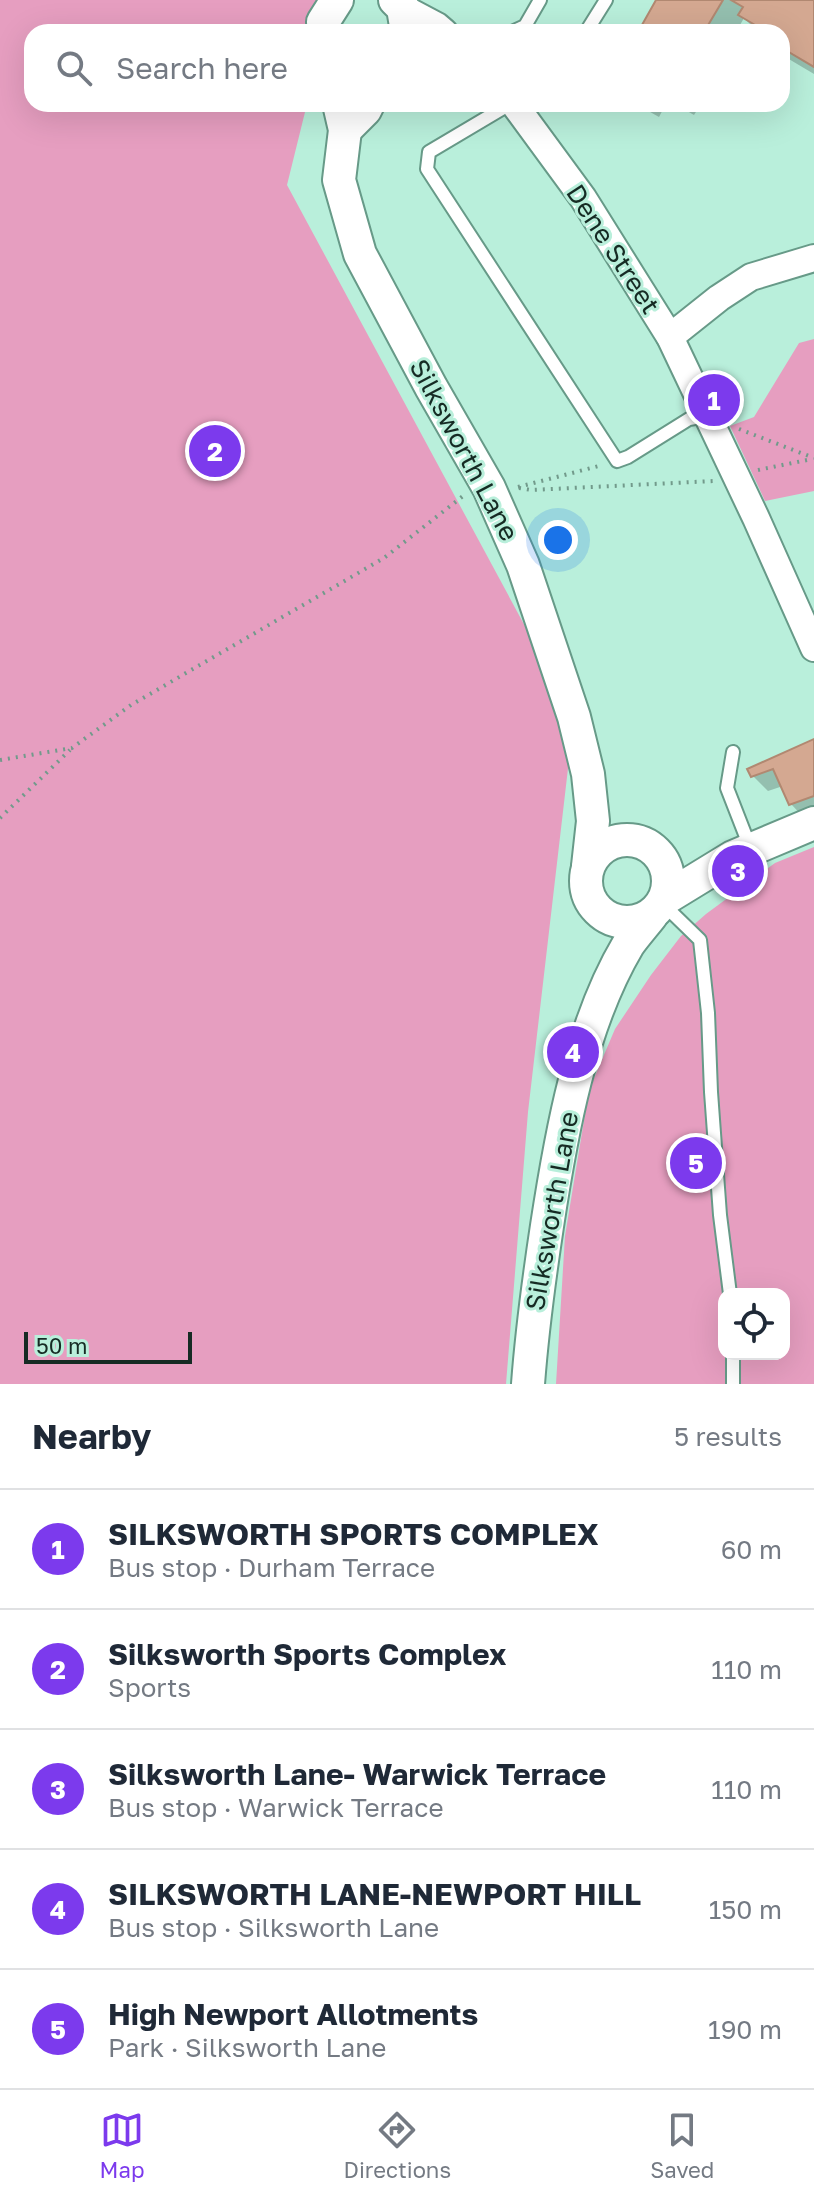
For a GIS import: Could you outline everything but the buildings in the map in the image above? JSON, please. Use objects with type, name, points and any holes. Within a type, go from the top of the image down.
[{"type":"street","points":[[323,24],[337,0]]},
{"type":"street","points":[[401,13],[431,24]]},
{"type":"street","name":"Dene Street","points":[[518,112],[583,198],[670,337],[751,277],[814,258]]},
{"type":"street","name":"Silksworth Lane","points":[[342,117],[339,180],[360,254],[489,488],[523,565],[574,717],[588,774],[593,821],[586,891],[602,915],[607,951],[603,996]]},
{"type":"street","points":[[670,337],[805,608],[814,648]]},
{"type":"street","name":"Silksworth Lane","points":[[528,1384],[533,1325],[558,1152],[578,1069],[603,996],[629,944],[660,906],[669,885],[667,867],[615,815],[588,774]]},
{"type":"street","points":[[602,915],[617,922],[635,923],[742,854],[814,823]]},
{"type":"street","points":[[588,866],[598,852],[611,843],[626,839],[702,859],[742,854]]},
{"type":"lane","points":[[532,24],[540,0]]},
{"type":"lane","points":[[591,24],[606,0]]},
{"type":"lane","points":[[498,112],[429,152],[427,169],[617,461],[689,419],[707,416]]},
{"type":"lane","points":[[733,752],[727,788],[742,854]]},
{"type":"lane","points":[[660,906],[700,940],[708,1013],[720,1215],[729,1288]]},
{"type":"lane","points":[[733,1360],[733,1384]]},
{"type":"path","points":[[707,416],[814,458]]},
{"type":"path","points":[[749,472],[814,458]]},
{"type":"path","points":[[617,461],[517,488],[629,487],[706,483],[724,479]]},
{"type":"path","points":[[0,818],[72,748],[131,705],[384,558],[463,496]]},
{"type":"path","points":[[0,760],[72,748]]},
{"type":"shaded area","points":[[0,0],[332,0],[326,24],[24,24],[24,112],[305,112],[287,185],[574,717],[528,1112],[506,1384],[0,1384]]},
{"type":"shaded area","points":[[814,339],[814,491],[765,501],[730,426],[754,417],[799,343]]},
{"type":"shaded area","points":[[814,847],[814,1384],[556,1384],[565,1236],[589,1090],[615,1029],[681,936],[775,863]]},
{"type":"place","name":"SILKSWORTH SPORTS COMPLEX","points":[[714,400]]},
{"type":"place","name":"Silksworth Sports Complex","points":[[215,451]]},
{"type":"place","name":"Silksworth Lane- Warwick Terrace","points":[[738,871]]},
{"type":"place","name":"SILKSWORTH LANE-NEWPORT HILL","points":[[573,1052]]},
{"type":"place","name":"High Newport Allotments","points":[[696,1163]]}]
